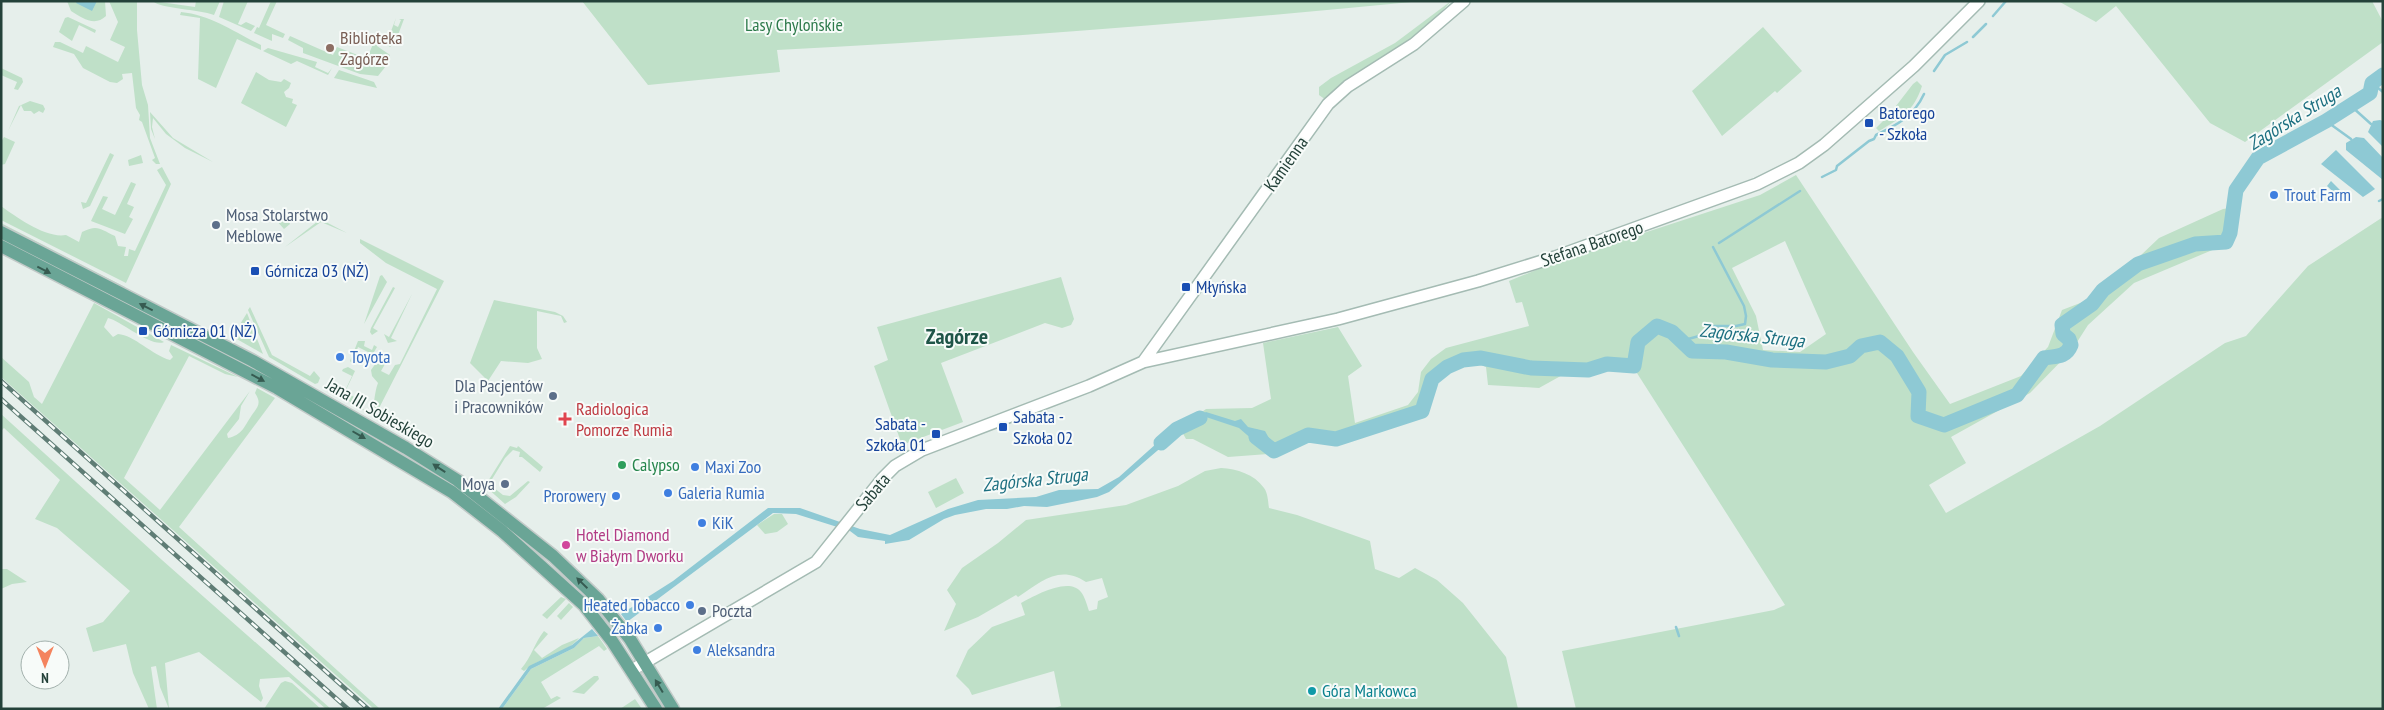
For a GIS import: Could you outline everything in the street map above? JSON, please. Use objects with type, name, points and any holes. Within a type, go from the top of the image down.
[{"type":"main road","name":"Jana III Sobieskiego","points":[[1,232],[261,366],[406,448],[457,480],[507,518],[581,581],[611,614],[645,663],[673,709]]},
{"type":"main road","name":"Jana III Sobieskiego","points":[[1,246],[278,388],[452,492],[502,531],[573,594],[607,634],[656,709]]},
{"type":"street","name":"Kamienna","points":[[1142,362],[1328,104],[1348,86],[1414,44],[1464,1]]},
{"type":"street","name":"Stefana Batorego","points":[[1142,362],[1338,319],[1478,282],[1555,257],[1756,184],[1799,163],[1831,139],[1914,66],[1979,1]]},
{"type":"street","name":"Sabata","points":[[632,670],[816,562],[882,479],[895,466],[908,458],[946,440],[1089,386],[1142,362]]},
{"type":"green space","points":[[67,1],[105,1],[106,16],[97,21],[84,19],[71,11]]},
{"type":"green space","points":[[109,1],[137,1],[137,30],[142,85],[148,105],[150,138],[160,164],[156,164],[152,160],[155,158],[142,122],[139,120],[140,115],[136,108],[132,73],[122,74],[123,79],[117,83],[110,82],[83,68],[74,54],[53,47],[55,42],[60,42],[83,53],[86,46],[118,62],[125,47],[110,40],[118,22]]},
{"type":"green space","points":[[153,1],[195,7],[196,1],[220,1],[214,15],[163,6]]},
{"type":"green space","points":[[224,1],[248,1],[238,24],[241,25],[246,22],[255,26],[251,31],[219,17]]},
{"type":"green space","points":[[271,1],[277,1],[266,25],[285,34],[283,38],[272,34],[272,41],[254,33],[257,27],[259,28]]},
{"type":"green space","name":"Lasy Chylońskie","points":[[582,1],[1422,1],[1100,29],[777,50],[780,72],[648,85]]},
{"type":"green space","points":[[1451,1],[1409,41],[1375,66],[1326,100],[1319,95],[1319,87],[1331,78],[1395,43]]},
{"type":"green space","points":[[2058,1],[2372,1],[2383,22],[2383,42],[2245,142],[2210,123],[2116,6],[2096,22]]},
{"type":"green space","points":[[181,12],[202,17],[222,25],[261,45],[261,50],[237,39],[216,88],[198,79],[200,18],[180,15]]},
{"type":"green space","points":[[68,17],[96,30],[95,33],[79,25],[72,41],[59,32],[65,18]]},
{"type":"green space","points":[[396,18],[394,25],[398,27],[401,20],[399,19],[404,19],[395,43],[390,47],[384,43],[384,38],[388,39]]},
{"type":"green space","points":[[1763,27],[1802,71],[1777,93],[1775,91],[1722,136],[1692,91]]},
{"type":"green space","points":[[290,36],[333,55],[337,47],[386,66],[378,76],[360,74],[303,53],[303,48],[288,40]]},
{"type":"green space","points":[[376,37],[377,46],[390,55],[387,63],[368,56]]},
{"type":"green space","points":[[268,48],[317,62],[315,67],[328,73],[332,68],[328,75],[297,61],[291,64],[263,51]]},
{"type":"green space","points":[[1,68],[22,78],[23,82],[18,90],[14,89],[17,82],[1,75]]},
{"type":"green space","points":[[339,70],[374,82],[377,88],[334,78]]},
{"type":"green space","points":[[256,72],[269,80],[281,82],[284,79],[291,83],[284,92],[286,97],[293,99],[292,103],[297,105],[286,127],[241,103]]},
{"type":"green space","points":[[1917,81],[1922,86],[1911,108],[1900,118],[1879,131],[1876,128]]},
{"type":"green space","points":[[30,101],[43,105],[45,109],[43,113],[39,111],[34,114],[31,111],[24,111],[21,105]]},
{"type":"green space","points":[[21,105],[8,131],[19,106]]},
{"type":"green space","points":[[150,112],[173,138],[213,162],[185,148],[166,134],[153,118],[152,127],[155,139],[151,129]]},
{"type":"green space","points":[[4,137],[15,142],[5,164],[1,165],[1,142]]},
{"type":"green space","points":[[110,153],[114,155],[90,206],[83,209],[81,202],[86,203]]},
{"type":"green space","points":[[141,155],[143,163],[129,166],[128,160]]},
{"type":"green space","points":[[162,167],[171,184],[126,283],[1,220],[1,206],[23,221],[41,230],[50,234],[66,235],[79,242],[82,232],[92,228],[99,228],[115,236],[118,246],[126,247],[124,256],[128,256],[129,249],[135,251],[166,185],[157,170]]},
{"type":"green space","points":[[1796,175],[1913,352],[1950,404],[2021,376],[2048,347],[2062,310],[2088,300],[2110,277],[2120,275],[2159,238],[2223,209],[2230,208],[2229,243],[2134,283],[2088,325],[2072,350],[2030,393],[1951,437],[1966,463],[1929,485],[1946,513],[2100,426],[2225,343],[2246,336],[2308,266],[2383,217],[2383,709],[1576,709],[1562,651],[1774,610],[1785,605],[1635,370],[1566,373],[1539,388],[1488,385],[1486,367],[1472,362],[1461,362],[1451,365],[1443,371],[1429,389],[1418,411],[1340,442],[1292,437],[1268,454],[1228,457],[1193,439],[1186,439],[1180,428],[1206,409],[1252,408],[1271,399],[1263,343],[1338,327],[1362,366],[1348,376],[1355,423],[1408,405],[1418,392],[1421,372],[1431,359],[1446,348],[1529,326],[1522,302],[1516,303],[1509,281],[1558,261],[1760,195]],"holes":[[[1785,241],[1826,334],[1800,352],[1763,350],[1756,316],[1732,268]]]},
{"type":"green space","points":[[131,182],[136,184],[127,204],[134,207],[129,217],[133,219],[125,234],[91,221],[103,196],[108,197],[102,209],[115,215]]},
{"type":"green space","points":[[284,210],[290,224],[284,229],[275,219]]},
{"type":"green space","points":[[318,221],[324,221],[347,233],[321,222],[285,247]]},
{"type":"green space","points":[[1,223],[125,287],[124,289],[1,226]]},
{"type":"green space","points":[[360,239],[444,281],[375,416],[378,419],[342,397],[352,376],[342,371],[348,367],[355,371],[345,392],[358,399],[361,393],[363,395],[358,406],[371,414],[378,383],[372,376],[371,370],[376,363],[385,364],[381,371],[389,375],[395,365],[400,364],[437,289],[386,263],[360,243]]},
{"type":"green space","points":[[382,275],[387,282],[364,324],[380,276]]},
{"type":"green space","points":[[1061,277],[1074,319],[1071,325],[1062,328],[1045,323],[941,363],[963,422],[902,445],[874,366],[888,360],[877,327]]},
{"type":"green space","points":[[393,287],[395,288],[373,328],[378,331],[372,335],[370,332],[371,328]]},
{"type":"green space","points":[[412,294],[391,338],[397,341],[388,343],[384,334],[389,337]]},
{"type":"green space","points":[[494,300],[555,312],[563,316],[567,322],[564,323],[561,316],[537,311],[537,348],[542,359],[528,363],[501,361],[488,381],[470,363]]},
{"type":"green space","points":[[94,303],[164,342],[159,343],[144,338],[108,318],[104,327],[113,337],[118,334],[124,335],[170,360],[173,357],[169,351],[171,345],[238,377],[225,374],[189,356],[124,478],[160,510],[250,391],[241,406],[239,419],[227,434],[228,438],[242,430],[259,404],[255,393],[257,388],[275,398],[179,527],[380,709],[374,709],[1,377],[1,357],[29,382],[34,397],[42,404]]},
{"type":"green space","points":[[250,307],[272,355],[310,376],[314,371],[320,378],[318,383],[315,384],[269,357],[248,310]]},
{"type":"green space","points":[[247,313],[263,354],[235,338],[237,329]]},
{"type":"green space","points":[[358,341],[365,341],[364,346],[372,350],[374,345],[377,347],[374,352],[377,354],[376,356],[358,347],[352,363],[350,361]]},
{"type":"green space","points":[[1,414],[162,560],[331,709],[326,709],[289,677],[260,679],[259,686],[263,698],[261,702],[199,652],[165,663],[169,709],[160,687],[156,666],[151,667],[157,709],[149,709],[133,673],[126,644],[93,652],[86,628],[103,622],[130,591],[57,528],[35,519],[60,480],[4,428],[1,431]]},
{"type":"green space","points":[[510,446],[517,448],[518,446],[543,467],[540,472],[522,457],[519,457],[520,452],[513,450],[505,458],[489,484],[503,495],[510,496],[528,481],[530,482],[516,497],[505,504],[485,486]]},
{"type":"green space","points":[[1221,468],[1239,471],[1260,483],[1267,495],[1269,508],[1297,515],[1370,541],[1375,569],[1399,578],[1415,568],[1437,580],[1463,603],[1506,657],[1518,709],[1051,709],[1061,706],[1054,671],[972,695],[969,689],[956,676],[968,650],[992,627],[1025,615],[1021,603],[1051,589],[1068,586],[1076,588],[1081,592],[1089,611],[1097,609],[1098,601],[1108,597],[1102,578],[1086,582],[1076,577],[1059,575],[1050,577],[1018,597],[1016,595],[978,617],[944,631],[956,604],[947,590],[962,568],[998,543],[1026,520],[1126,505],[1178,486],[1205,471]]},
{"type":"green space","points":[[956,478],[964,493],[936,508],[928,492]]},
{"type":"green space","points":[[774,514],[782,514],[788,524],[777,532],[765,534],[757,525]]},
{"type":"green space","points":[[1,569],[7,569],[27,582],[12,584],[1,589]]},
{"type":"green space","points":[[561,597],[566,599],[547,619],[542,615]]},
{"type":"green space","points":[[569,603],[573,607],[561,620],[557,616]]},
{"type":"green space","points":[[544,631],[548,634],[534,650],[542,658],[562,645],[579,638],[567,648],[537,662],[524,671],[521,669]]},
{"type":"green space","points":[[598,636],[607,649],[604,651],[599,646],[541,682],[551,699],[557,696],[561,698],[542,709],[502,709],[531,669],[574,648],[584,638]]},
{"type":"green space","points":[[594,676],[598,676],[599,679],[584,694],[572,692]]},
{"type":"green space","points":[[285,681],[292,683],[321,709],[264,709],[281,683]]},
{"type":"green space","points":[[635,699],[642,709],[620,709]]},
{"type":"water","points":[[77,1],[97,1],[92,11],[76,3]]},
{"type":"water","points":[[2373,121],[2383,121],[2383,147],[2368,132]]},
{"type":"water","points":[[2356,137],[2364,138],[2383,158],[2383,180],[2346,150],[2346,143]]},
{"type":"water","points":[[2336,150],[2375,189],[2363,197],[2321,164]]},
{"type":"water","points":[[2331,181],[2344,194],[2341,199],[2327,186]]},
{"type":"water","points":[[1206,412],[1235,421],[1241,419],[1248,427],[1265,431],[1270,440],[1267,442],[1273,447],[1270,450],[1265,446],[1261,447],[1239,428],[1206,417],[1184,430],[1182,424]]},
{"type":"water","points":[[1176,426],[1178,433],[1109,492],[1097,497],[1047,507],[1024,506],[1007,509],[986,509],[955,515],[944,519],[909,540],[885,544],[885,541],[858,537],[850,531],[796,514],[773,513],[627,622],[621,614],[673,581],[768,508],[800,508],[860,529],[890,535],[948,509],[978,500],[1036,497],[1059,490],[1098,489],[1119,477]]},
{"type":"water","points":[[592,629],[598,636],[584,638],[574,648],[531,669],[502,709],[498,709],[529,666],[572,645]]},
{"type":"waterway","points":[[1993,16],[2006,1]]},
{"type":"waterway","points":[[1973,37],[1986,24]]},
{"type":"waterway","points":[[1934,71],[1945,55],[1967,42]]},
{"type":"waterway","name":"Zagórska Struga","points":[[1256,437],[1274,451],[1308,435],[1336,439],[1422,411],[1432,379],[1447,367],[1463,360],[1481,358],[1531,368],[1588,370],[1607,364],[1634,366],[1638,342],[1657,326],[1672,332],[1692,351],[1726,352],[1772,360],[1826,362],[1850,356],[1861,346],[1880,342],[1897,356],[1919,392],[1918,416],[1944,425],[2017,395],[2044,358],[2060,356],[2069,349],[2071,345],[2069,339],[2063,334],[2062,325],[2092,304],[2103,290],[2138,264],[2195,244],[2226,242],[2230,233],[2236,190],[2258,158],[2326,121],[2370,93],[2372,83],[2383,75]]},
{"type":"waterway","points":[[2372,83],[2383,92]]},
{"type":"waterway","points":[[1822,177],[1836,170],[1837,166],[1874,139],[1876,135],[1904,119],[1920,102],[1924,94]]},
{"type":"waterway","points":[[2351,106],[2371,124]]},
{"type":"waterway","points":[[2326,121],[2351,139]]},
{"type":"waterway","points":[[1719,243],[1800,191]]},
{"type":"waterway","points":[[2379,201],[2383,199]]},
{"type":"waterway","points":[[1681,341],[1699,336],[1712,326],[1745,324],[1744,306],[1713,247]]},
{"type":"waterway","name":"Zagórska Struga","points":[[1161,443],[1177,429],[1200,418]]},
{"type":"waterway","points":[[1676,627],[1679,636]]},
{"type":"railway","points":[[1,381],[368,709]]},
{"type":"railway","points":[[1,399],[348,709]]},
{"type":"place","name":"Biblioteka Zagórze","points":[[330,48]]},
{"type":"place","name":"Batorego - Szkoła","points":[[1869,123]]},
{"type":"place","name":"Trout Farm","points":[[2274,195]]},
{"type":"place","name":"Mosa Stolarstwo Meblowe","points":[[216,225]]},
{"type":"place","name":"Górnicza 03 (NŻ)","points":[[255,271]]},
{"type":"place","name":"Młyńska","points":[[1186,287]]},
{"type":"place","name":"Górnicza 01 (NŻ)","points":[[143,331]]},
{"type":"place","name":"Toyota","points":[[340,357]]},
{"type":"place","name":"Dla Pacjentów i Pracowników","points":[[553,396]]},
{"type":"place","name":"Radiologica Pomorze Rumia","points":[[565,419]]},
{"type":"place","name":"Sabata - Szkoła 02","points":[[1003,427]]},
{"type":"place","name":"Sabata - Szkoła 01","points":[[936,434]]},
{"type":"place","name":"Calypso","points":[[622,465]]},
{"type":"place","name":"Maxi Zoo","points":[[695,467]]},
{"type":"place","name":"Moya","points":[[505,484]]},
{"type":"place","name":"Galeria Rumia","points":[[668,493]]},
{"type":"place","name":"Prorowery","points":[[616,496]]},
{"type":"place","name":"KiK","points":[[702,523]]},
{"type":"place","name":"Hotel Diamond w Białym Dworku","points":[[566,545]]},
{"type":"place","name":"Heated Tobacco","points":[[690,605]]},
{"type":"place","name":"Poczta","points":[[702,611]]},
{"type":"place","name":"Żabka","points":[[658,628]]},
{"type":"place","name":"Aleksandra","points":[[697,650]]},
{"type":"place","name":"Góra Markowca","points":[[1312,691]]},
{"type":"district","name":"Zagórze","points":[[957,336]]}]
